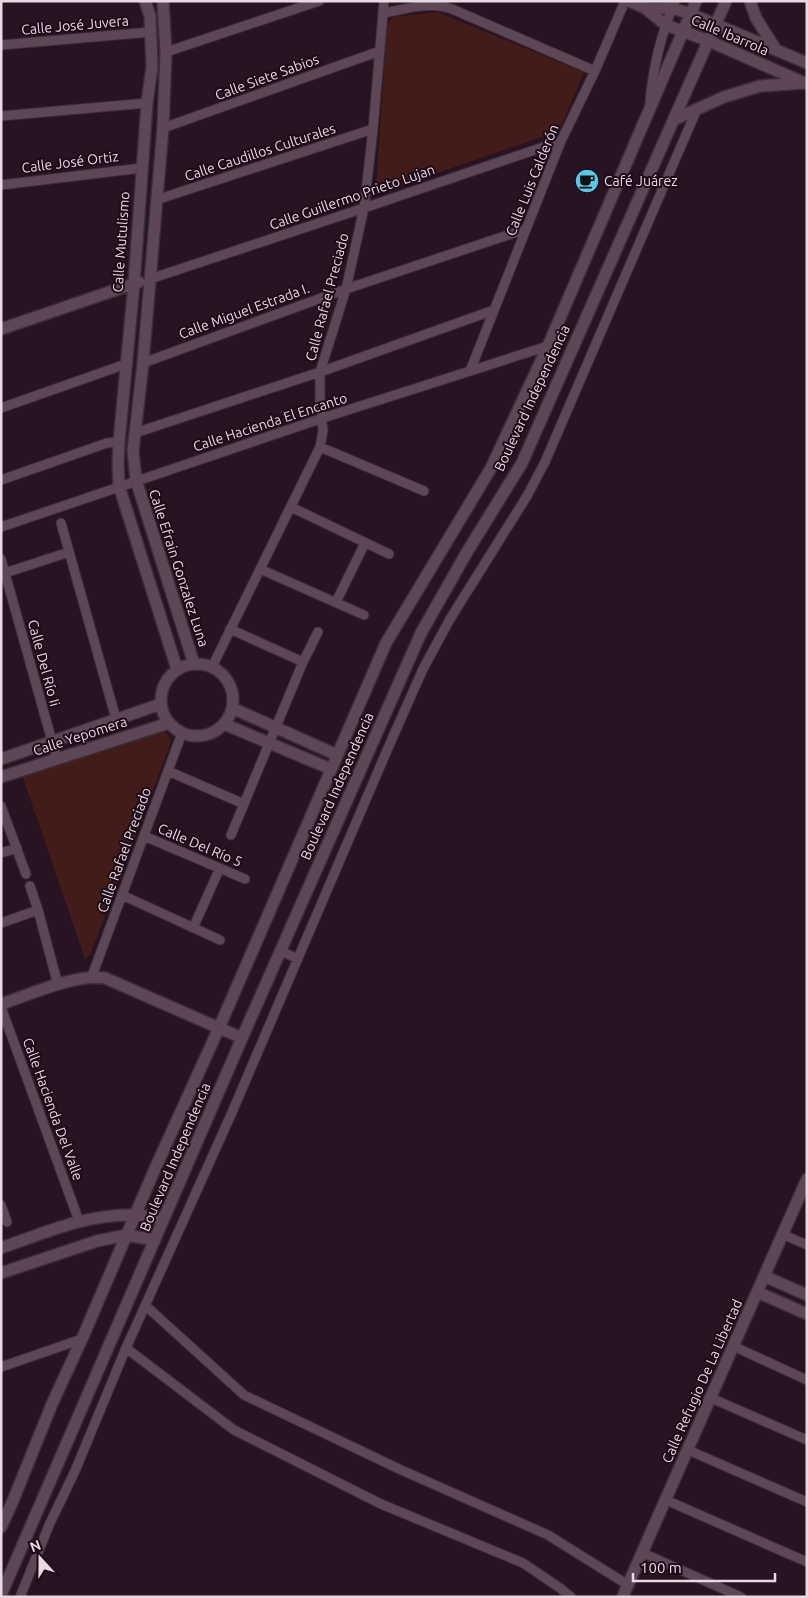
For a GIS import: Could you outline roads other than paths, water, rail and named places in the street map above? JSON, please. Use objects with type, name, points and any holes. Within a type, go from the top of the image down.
[{"type":"main road","name":"Calle Mutulismo","points":[[119,486],[119,442],[134,284],[147,103],[152,67],[150,16],[145,1]]},
{"type":"main road","points":[[136,480],[133,451],[163,128],[166,52],[163,1]]},
{"type":"main road","name":"Calle Ibarrola","points":[[627,1],[645,8],[666,25],[709,41],[806,83]]},
{"type":"main road","name":"Boulevard Independencia","points":[[1,1527],[52,1404],[386,643],[491,468],[548,346],[696,1]]},
{"type":"main road","name":"Boulevard Independencia","points":[[1,1595],[242,1038],[421,633],[467,552],[522,463],[726,1]]},
{"type":"main road","points":[[750,1],[756,18],[776,50]]},
{"type":"main road","name":"Calle Ibarrola","points":[[645,8],[674,5],[807,63]]},
{"type":"main road","points":[[675,120],[724,97],[760,86],[806,83]]},
{"type":"main road","points":[[1,329],[150,279]]},
{"type":"main road","points":[[119,442],[133,451]]},
{"type":"main road","name":"Calle Efrain Gonzalez Luna","points":[[136,480],[194,664]]},
{"type":"main road","points":[[119,486],[178,669]]},
{"type":"main road","points":[[203,664],[212,667],[227,679],[232,688],[232,708],[224,724],[217,730],[199,736],[190,736],[182,733],[169,723],[163,714],[161,704],[166,681],[178,669],[185,666],[203,664]]},
{"type":"main road","name":"Calle Yepomera","points":[[1,759],[161,704]]},
{"type":"main road","points":[[232,708],[337,755]]},
{"type":"main road","name":"Calle Yepomera","points":[[1,778],[169,723]]},
{"type":"main road","points":[[224,724],[331,769]]},
{"type":"main road","points":[[1,1005],[76,979],[92,976],[116,982],[242,1038]]},
{"type":"main road","name":"Calle Refugio De La Libertad","points":[[625,1594],[807,1179]]},
{"type":"main road","points":[[1,1248],[79,1221],[106,1216],[135,1214],[164,1220]]},
{"type":"main road","points":[[1,1273],[97,1241],[126,1235],[155,1240]]},
{"type":"main road","points":[[764,1276],[807,1295]]},
{"type":"main road","points":[[757,1292],[807,1314]]},
{"type":"street","points":[[166,52],[318,1]]},
{"type":"street","name":"Calle Rafael Preciado","points":[[212,667],[320,447],[323,418],[320,400],[320,372],[346,289],[364,208],[384,1]]},
{"type":"street","name":"Calle Luis Calderón","points":[[470,371],[561,141],[627,1]]},
{"type":"street","points":[[383,13],[426,5],[440,5],[595,70]]},
{"type":"street","points":[[649,112],[656,57],[674,5]]},
{"type":"street","name":"Calle José Juvera","points":[[1,45],[151,32]]},
{"type":"street","name":"Calle Siete Sabios","points":[[163,128],[380,51]]},
{"type":"street","points":[[1,116],[147,103]]},
{"type":"street","points":[[20,1597],[50,1522],[75,1472],[126,1348],[234,1108],[423,669],[450,619],[527,496],[545,462],[697,109]]},
{"type":"street","name":"Calle Caudillos Culturales","points":[[156,200],[373,130]]},
{"type":"street","name":"Calle Guillermo Prieto Lujan","points":[[150,279],[561,141]]},
{"type":"street","name":"Calle José Ortiz","points":[[1,185],[142,168]]},
{"type":"street","name":"Calle Miguel Estrada I.","points":[[142,363],[346,289],[526,229]]},
{"type":"street","points":[[135,433],[320,372],[494,310]]},
{"type":"street","name":"Calle Hacienda El Encanto","points":[[1,527],[323,418],[548,346]]},
{"type":"street","points":[[1,408],[126,364]]},
{"type":"street","points":[[1,480],[108,443],[119,442]]},
{"type":"street","points":[[320,447],[424,491]]},
{"type":"street","points":[[291,507],[389,554]]},
{"type":"street","points":[[60,523],[116,719]]},
{"type":"street","points":[[336,602],[365,543]]},
{"type":"street","points":[[5,573],[69,552]]},
{"type":"street","name":"Calle Del Río Ii","points":[[1,559],[57,760]]},
{"type":"street","points":[[260,569],[364,615]]},
{"type":"street","points":[[230,629],[303,662]]},
{"type":"street","points":[[231,835],[303,662],[318,632]]},
{"type":"street","name":"Calle Rafael Preciado","points":[[92,976],[182,733]]},
{"type":"street","points":[[168,771],[244,804]]},
{"type":"street","points":[[1,806],[26,874]]},
{"type":"street","name":"Calle Del Río 5","points":[[144,836],[245,879]]},
{"type":"street","points":[[1,853],[16,848]]},
{"type":"street","points":[[193,928],[220,868]]},
{"type":"street","points":[[30,886],[58,985]]},
{"type":"street","points":[[122,895],[220,940]]},
{"type":"street","points":[[1,924],[38,910]]},
{"type":"street","points":[[281,951],[298,959]]},
{"type":"street","name":"Calle Hacienda Del Valle","points":[[1,1005],[79,1221]]},
{"type":"street","points":[[1,1206],[7,1222]]},
{"type":"street","points":[[782,1234],[807,1245]]},
{"type":"street","points":[[146,1306],[244,1395],[399,1469],[548,1535],[625,1594]]},
{"type":"street","points":[[1,1367],[82,1339]]},
{"type":"street","points":[[733,1346],[807,1380]]},
{"type":"street","points":[[126,1348],[234,1430],[381,1504],[523,1563],[571,1597]]},
{"type":"street","points":[[711,1398],[807,1440]]},
{"type":"street","points":[[688,1450],[807,1502]]},
{"type":"street","points":[[666,1500],[807,1562]]},
{"type":"street","points":[[643,1553],[741,1597]]},
{"type":"place","name":"Café Juárez","points":[[587,181]]}]
